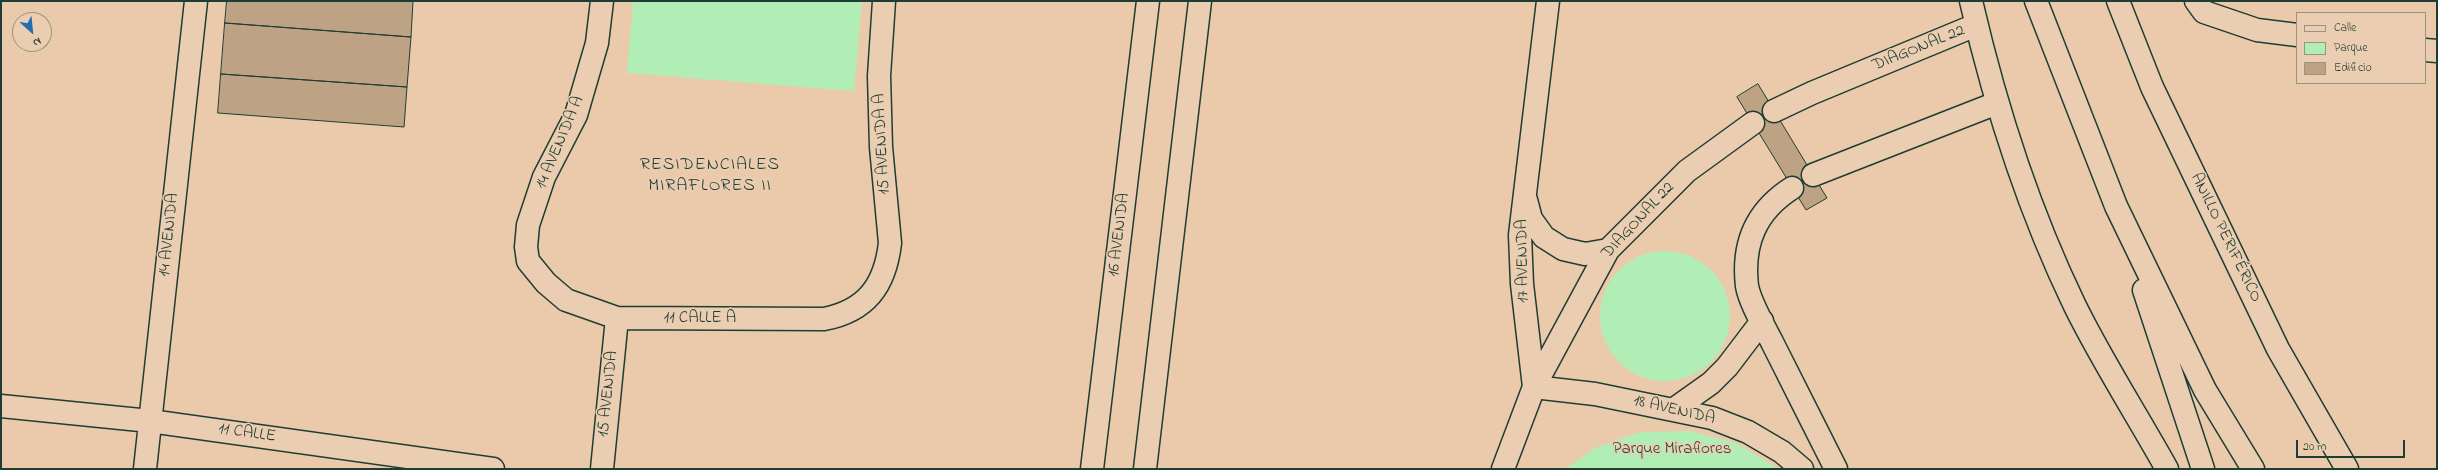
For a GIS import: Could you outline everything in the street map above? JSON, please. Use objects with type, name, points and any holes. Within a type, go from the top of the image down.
[{"type":"main road","name":"14 AVENIDA","points":[[145,469],[196,1]]},
{"type":"main road","name":"14 AVENIDA A","points":[[528,260],[526,247],[528,226],[544,177],[576,115],[597,43],[602,1]]},
{"type":"main road","name":"15 AVENIDA A","points":[[879,284],[888,258],[890,244],[881,147],[879,76],[884,1]]},
{"type":"main road","name":"16 AVENIDA","points":[[1092,469],[1148,1]]},
{"type":"main road","points":[[1145,469],[1200,1]]},
{"type":"main road","name":"17 AVENIDA","points":[[1503,469],[1534,387],[1522,284],[1520,235],[1548,1]]},
{"type":"main road","points":[[1971,1],[1997,104],[2041,227],[2075,307],[2167,469]]},
{"type":"main road","points":[[2036,1],[2116,206],[2203,469]]},
{"type":"main road","name":"ANILLO PERIFÉRICO","points":[[2118,1],[2152,87],[2278,349],[2347,469]]},
{"type":"main road","points":[[2196,1],[2204,12],[2257,30],[2296,35]]},
{"type":"main road","name":"DIAGONAL 22","points":[[1774,111],[1812,93],[1976,25]]},
{"type":"main road","points":[[2426,50],[2437,51]]},
{"type":"main road","points":[[1813,175],[1997,104]]},
{"type":"main road","name":"DIAGONAL 22","points":[[1534,387],[1608,250],[1687,171],[1753,123]]},
{"type":"main road","points":[[1792,188],[1770,204],[1758,219],[1748,251],[1748,287],[1762,321],[1836,469]]},
{"type":"main road","points":[[1525,197],[1531,219],[1544,237],[1563,249],[1585,254],[1608,250]]},
{"type":"main road","points":[[2116,206],[2205,390],[2253,469]]},
{"type":"main road","name":"11 CALLE A","points":[[528,260],[546,283],[566,300],[617,318],[824,319],[852,311],[879,284]]},
{"type":"main road","name":"15 AVENIDA","points":[[602,469],[617,318]]},
{"type":"main road","points":[[1673,410],[1711,382],[1727,367],[1762,321]]},
{"type":"main road","name":"18 AVENIDA","points":[[1534,387],[1594,394],[1712,418],[1748,432],[1782,452],[1802,469]]},
{"type":"main road","name":"11 CALLE","points":[[1,406],[150,421],[493,469]]},
{"type":"green space","points":[[633,1],[862,1],[854,91],[627,73]]},
{"type":"green space","points":[[1665,251],[1690,256],[1711,270],[1725,291],[1730,316],[1725,341],[1711,362],[1690,376],[1665,381],[1640,376],[1619,362],[1605,341],[1600,316],[1605,291],[1619,270],[1640,256]]},
{"type":"green space","name":"Parque Miraflores","points":[[1689,431],[1736,443],[1778,469],[1565,469],[1595,448],[1641,432]]},
{"type":"building","points":[[227,1],[413,1],[411,37],[225,23]]},
{"type":"building","points":[[225,23],[411,37],[407,87],[221,74]]},
{"type":"building","points":[[221,74],[407,87],[404,127],[218,113]]},
{"type":"building","points":[[1758,84],[1827,198],[1806,210],[1737,97]]},
{"type":"district","name":"RESIDENCIALES MIRAFLORES II","points":[[710,176]]}]
